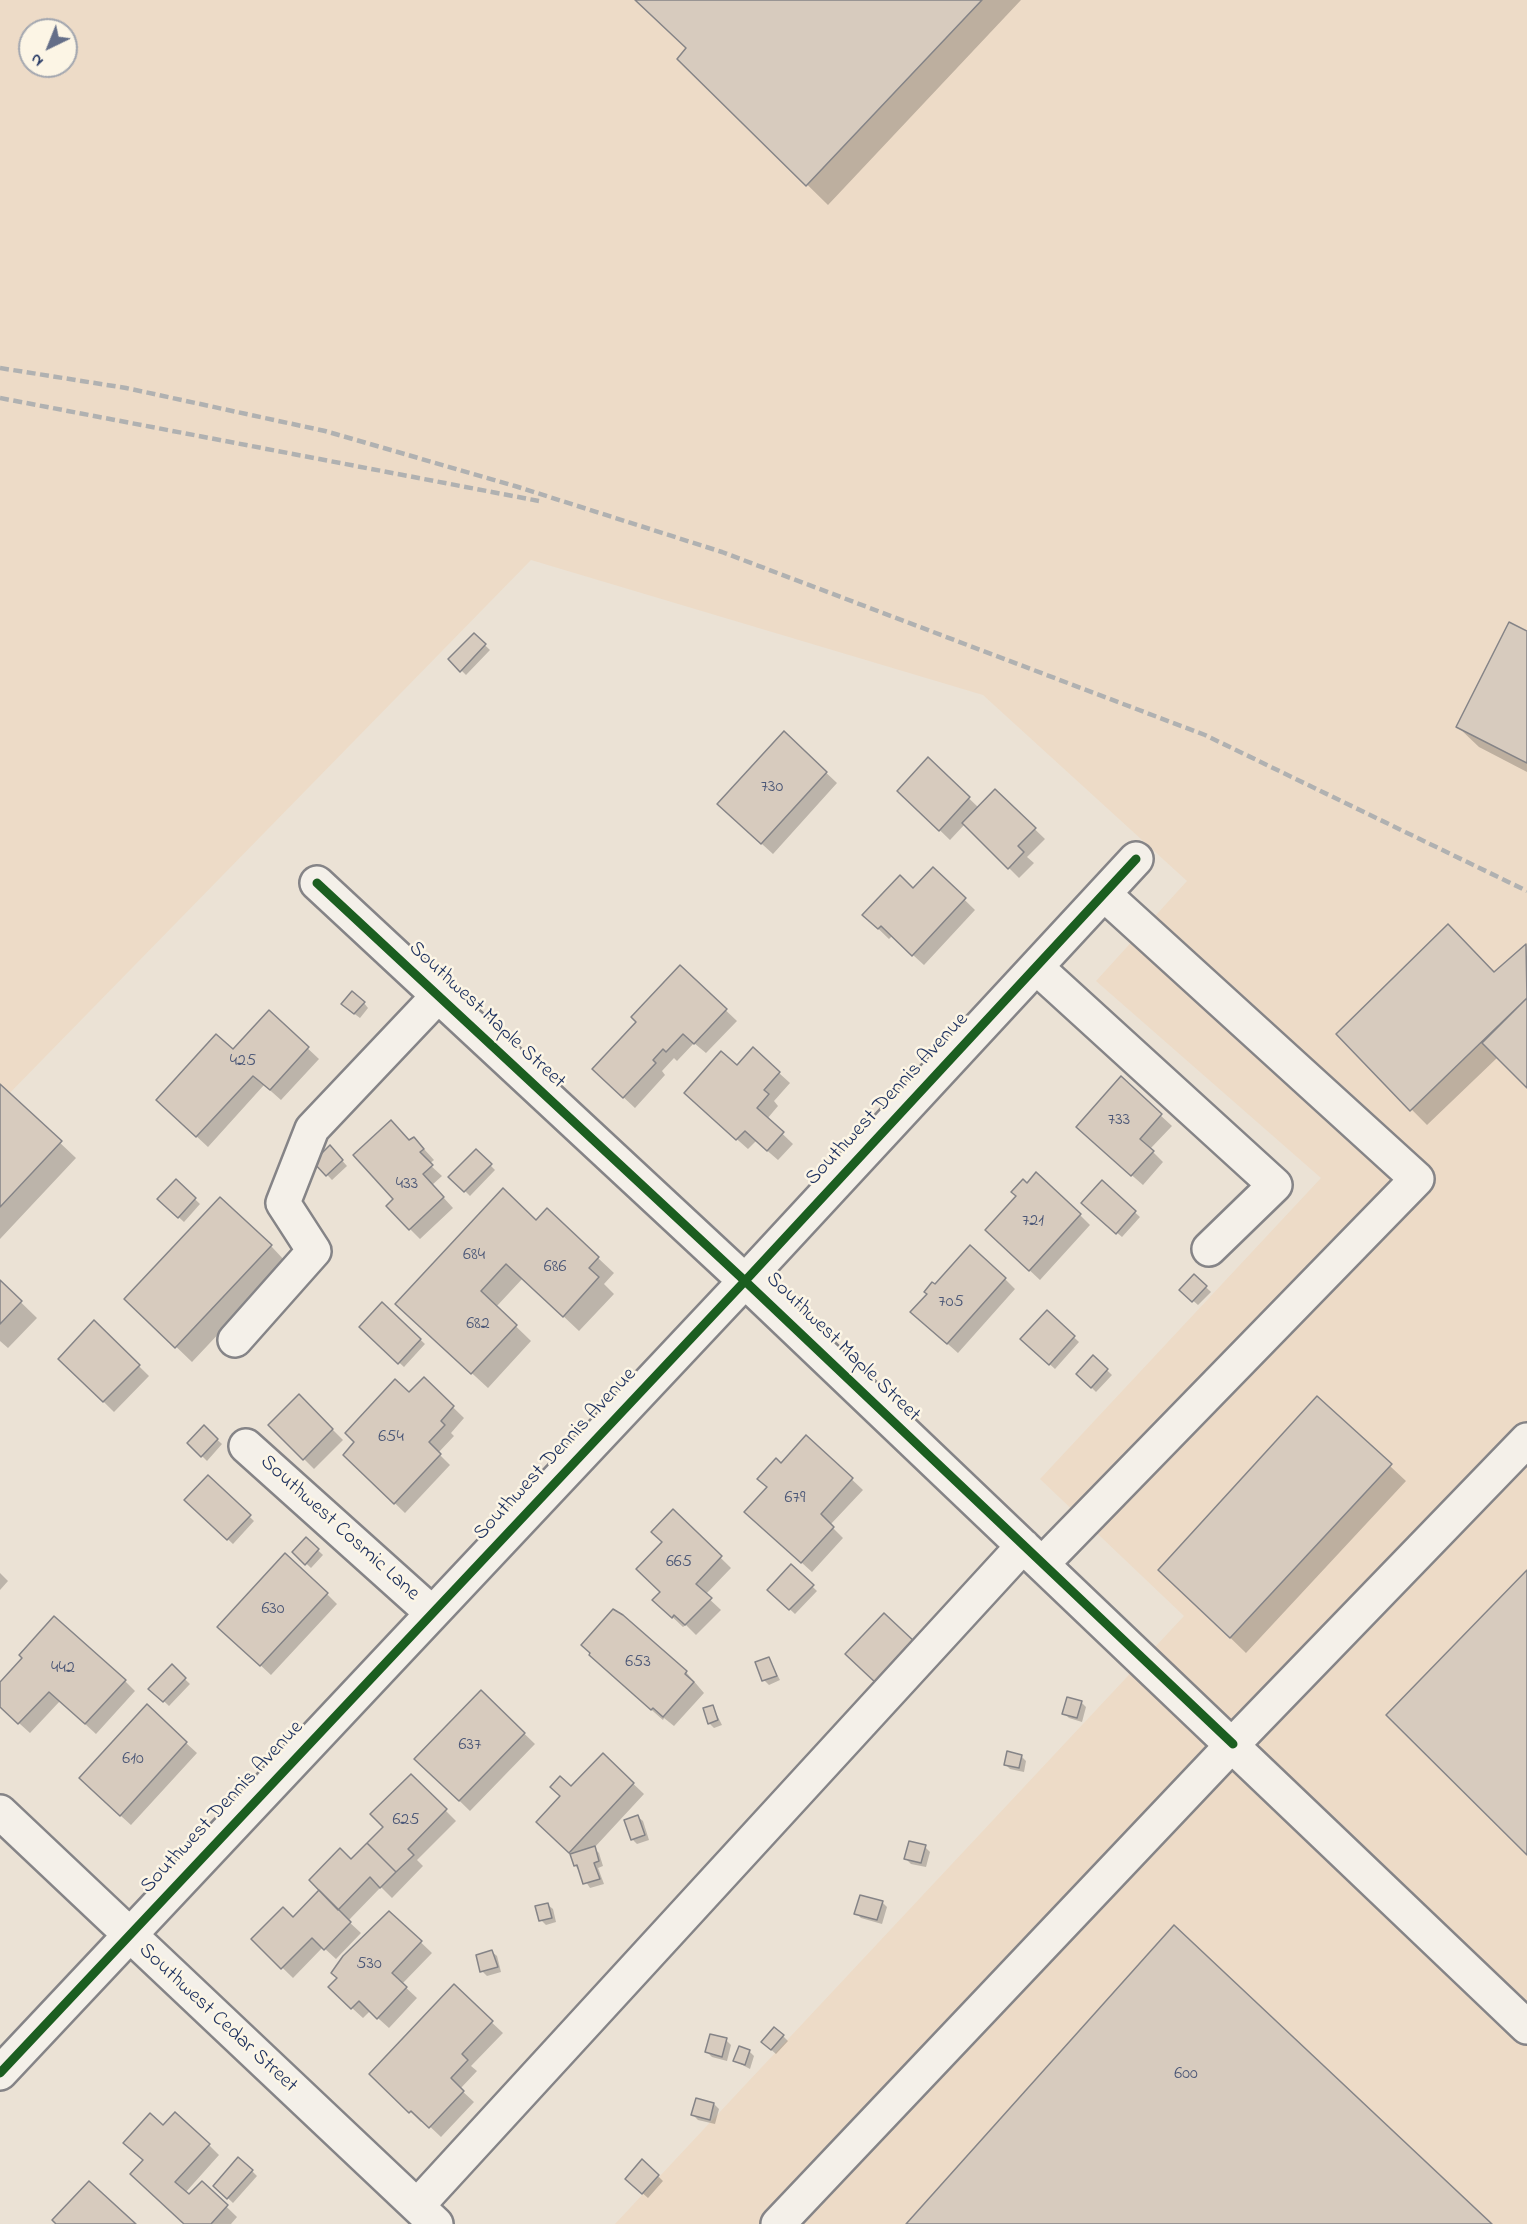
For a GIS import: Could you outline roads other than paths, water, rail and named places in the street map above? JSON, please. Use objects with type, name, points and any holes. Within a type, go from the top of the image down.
[{"type":"street","name":"Southwest Dennis Avenue","points":[[0,2073],[745,1281],[1136,859]]},
{"type":"street","name":"Southwest Maple Street","points":[[317,883],[745,1281],[1527,2026]]},
{"type":"street","points":[[426,2215],[1033,1555],[1417,1179],[1104,894]]},
{"type":"street","points":[[1036,967],[1275,1185],[1209,1249]]},
{"type":"street","points":[[235,1340],[314,1251],[283,1203],[312,1130],[438,996]]},
{"type":"street","points":[[778,2224],[1233,1744],[1527,1440]]},
{"type":"street","name":"Southwest Cosmic Lane","points":[[246,1446],[432,1613]]},
{"type":"street","name":"Southwest Cedar Street","points":[[0,1812],[426,2215]]},
{"type":"railway","points":[[0,368],[126,388],[325,431],[515,486],[722,552],[1205,735],[1527,891]]},
{"type":"railway","points":[[0,398],[539,501]]}]
